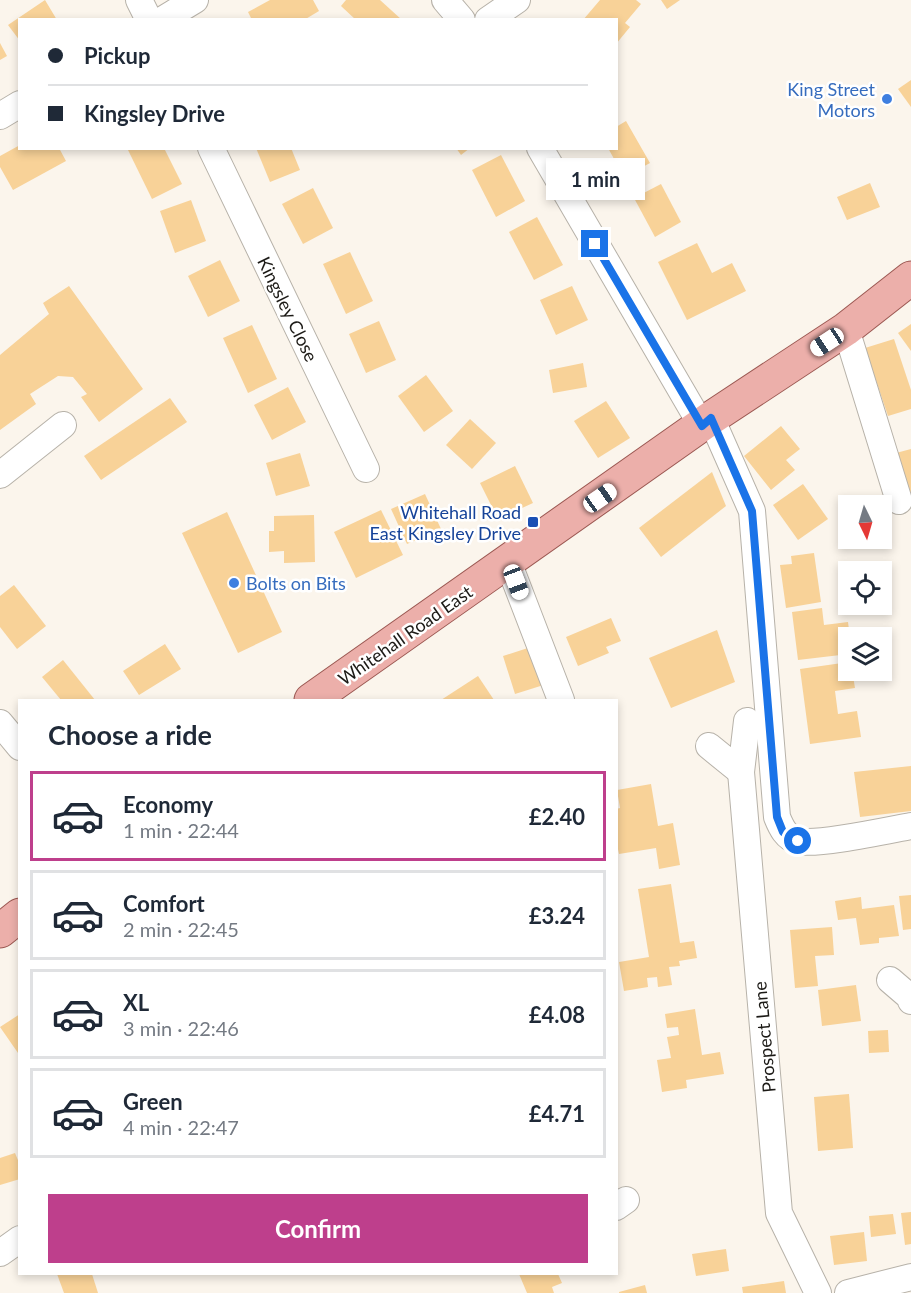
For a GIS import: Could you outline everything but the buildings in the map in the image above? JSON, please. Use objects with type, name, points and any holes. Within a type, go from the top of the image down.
[{"type":"main road","name":"Whitehall Road East","points":[[327,696],[508,562],[706,422],[846,329],[911,278]]},
{"type":"main road","points":[[0,931],[18,917]]},
{"type":"street","points":[[139,0],[148,18]]},
{"type":"street","points":[[165,18],[195,0]]},
{"type":"street","points":[[445,0],[460,18]]},
{"type":"street","points":[[491,18],[517,0]]},
{"type":"street","points":[[0,116],[18,105]]},
{"type":"street","name":"Kingsley Close","points":[[212,150],[366,469]]},
{"type":"street","points":[[541,150],[706,422],[752,511],[777,817],[783,832],[798,841],[818,842],[911,826]]},
{"type":"street","points":[[846,329],[899,501]]},
{"type":"street","points":[[0,474],[63,425]]},
{"type":"street","points":[[508,562],[561,699]]},
{"type":"street","name":"Prospect Lane","points":[[747,722],[741,772],[779,1213],[818,1293]]},
{"type":"street","points":[[0,723],[18,745]]},
{"type":"street","points":[[709,746],[741,772]]},
{"type":"street","points":[[890,980],[911,999]]},
{"type":"street","points":[[0,1253],[18,1240]]},
{"type":"street","points":[[848,1293],[911,1277]]},
{"type":"place","name":"King Street Motors","points":[[887,99]]},
{"type":"place","name":"Whitehall Road East Kingsley Drive","points":[[533,522]]},
{"type":"place","name":"Bolts on Bits","points":[[234,583]]},
{"type":"route","points":[[595,244],[702,426],[711,418],[752,511],[777,817],[783,832],[798,841]]}]
